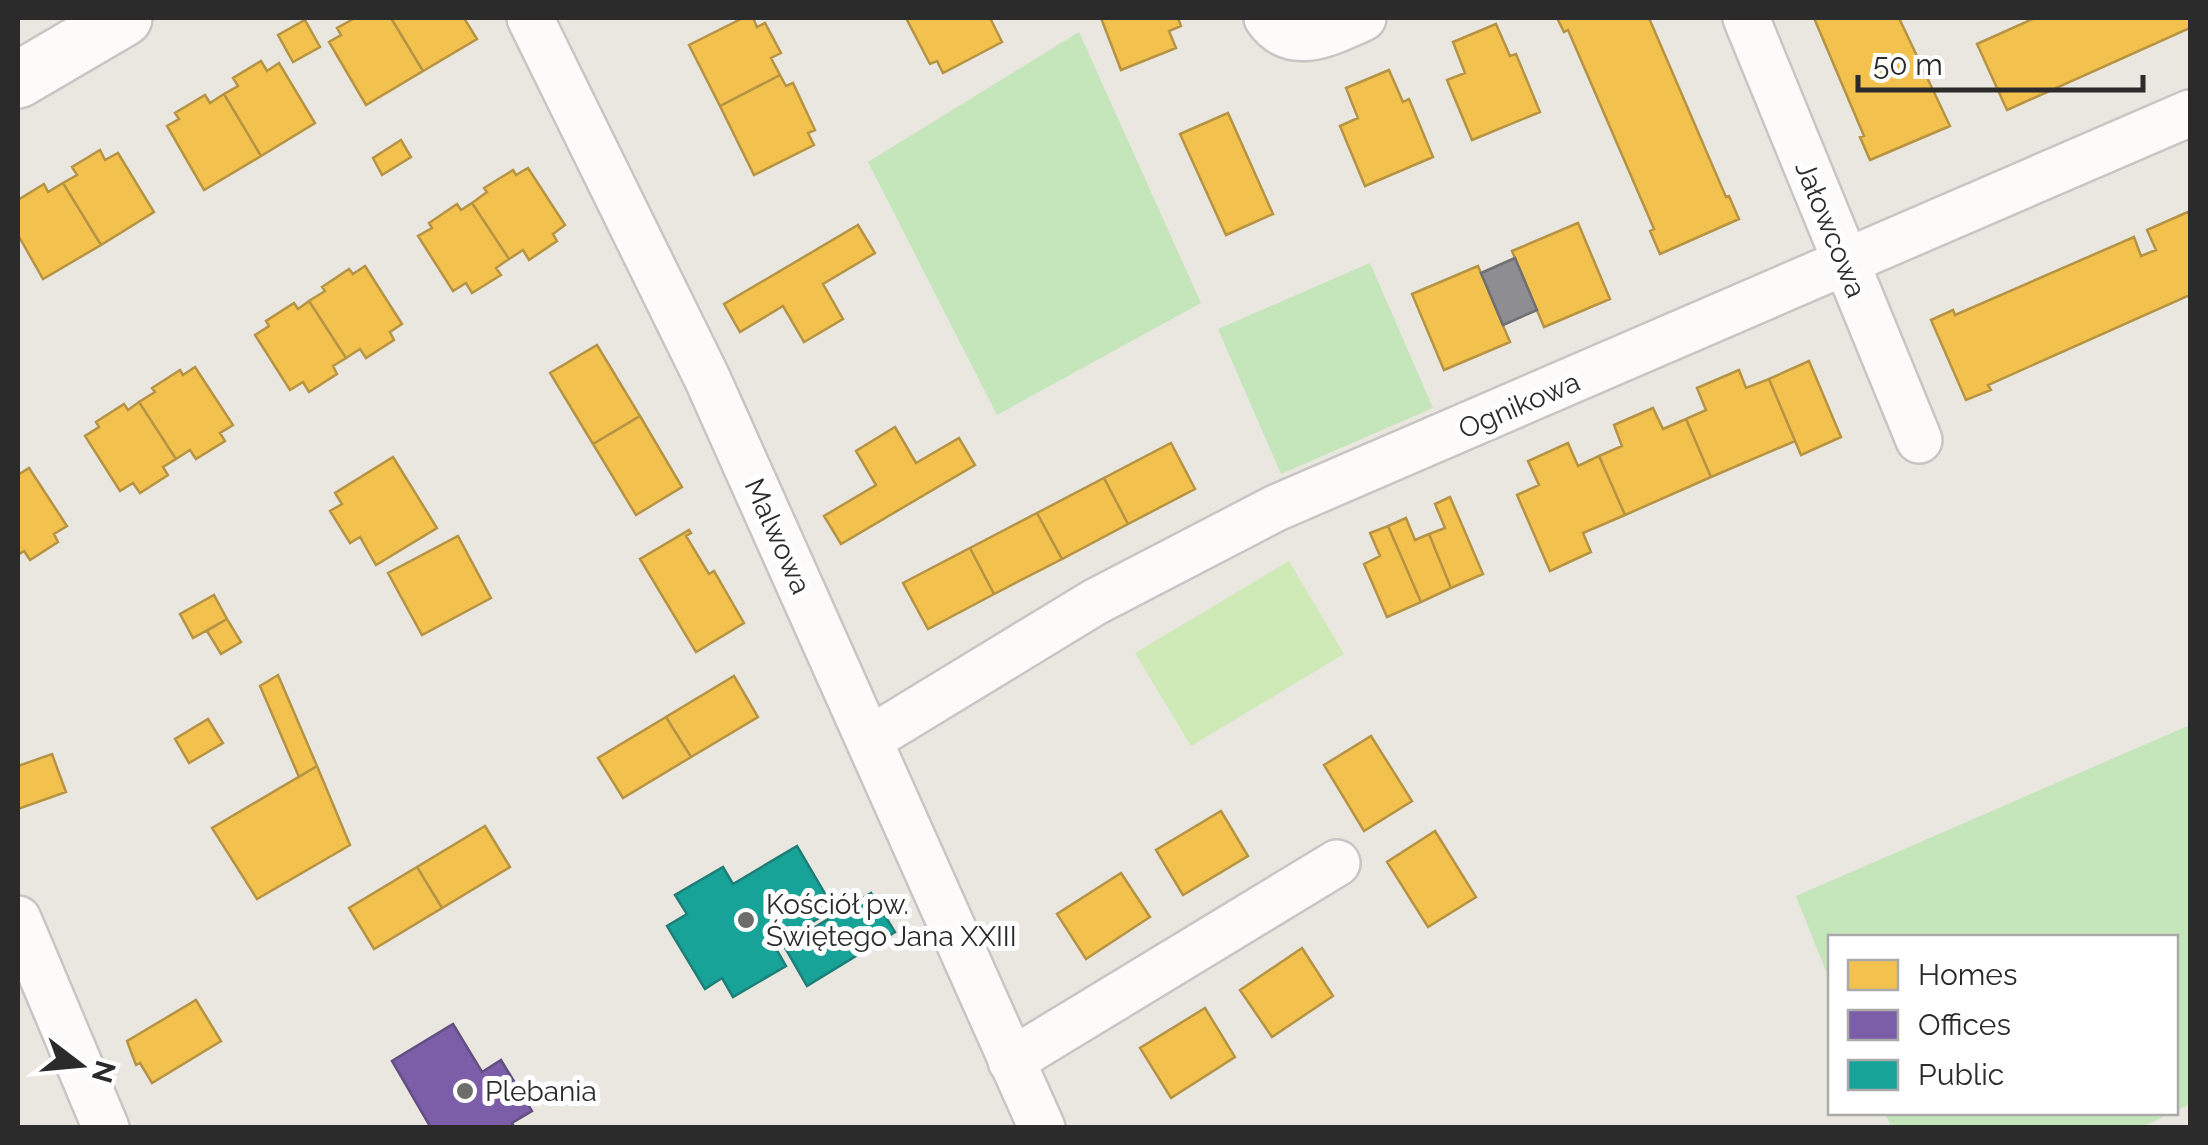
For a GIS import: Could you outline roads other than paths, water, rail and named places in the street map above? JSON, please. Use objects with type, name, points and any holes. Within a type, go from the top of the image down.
[{"type":"street","points":[[18,80],[124,18]]},
{"type":"street","name":"Malwowa","points":[[530,18],[707,378],[1042,1128]]},
{"type":"street","points":[[1267,18],[1281,34],[1311,38],[1362,18]]},
{"type":"street","name":"Jałowcowa","points":[[1746,18],[1919,440]]},
{"type":"street","name":"Ognikowa","points":[[870,739],[1094,602],[1206,542],[1324,487],[2190,114]]},
{"type":"street","points":[[1010,1061],[1337,864]]},
{"type":"street","points":[[18,919],[106,1128]]},
{"type":"place","name":"Kościół pw. Świętego Jana XXIII","points":[[746,920]]},
{"type":"place","name":"Plebania","points":[[465,1091]]}]
